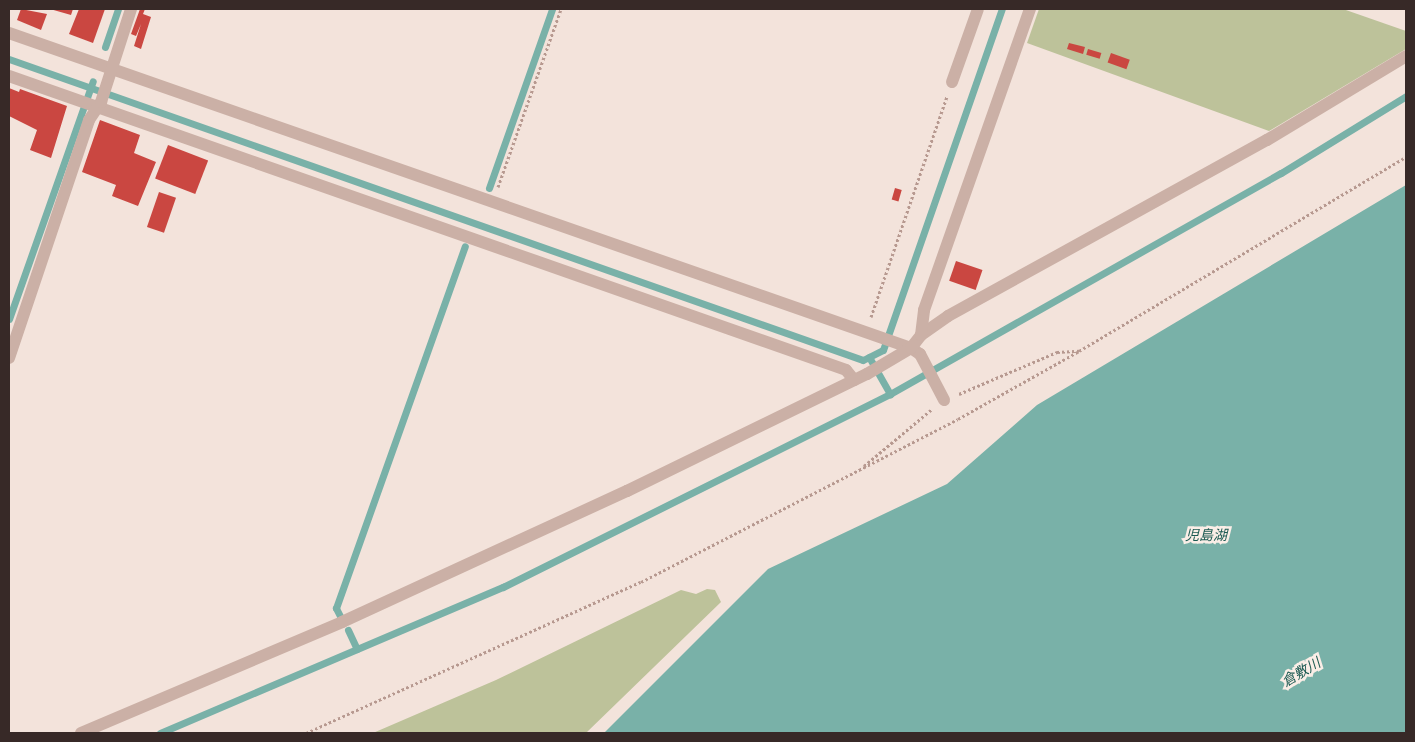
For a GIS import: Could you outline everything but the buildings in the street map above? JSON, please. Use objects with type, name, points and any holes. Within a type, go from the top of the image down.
[{"type":"street","points":[[9,358],[89,120],[92,104],[106,86],[131,9]]},
{"type":"street","points":[[952,82],[978,9]]},
{"type":"street","points":[[81,733],[342,622],[626,491],[884,364],[916,351],[921,336],[924,310],[1030,9]]},
{"type":"street","points":[[9,33],[895,342],[916,351],[944,400]]},
{"type":"street","points":[[921,336],[948,316],[1267,140],[1406,56]]},
{"type":"street","points":[[9,76],[846,370],[854,380]]},
{"type":"path","points":[[493,202],[561,9]]},
{"type":"path","points":[[872,334],[952,82]]},
{"type":"path","points":[[306,733],[641,582],[860,470],[1079,351],[1406,157]]},
{"type":"path","points":[[860,470],[944,400],[1057,352],[1079,351]]},
{"type":"green space","points":[[1039,9],[1343,9],[1406,31],[1406,49],[1269,131],[1027,43]]},
{"type":"green space","points":[[707,589],[715,590],[721,602],[586,733],[373,733],[496,680],[681,590],[696,594]]},
{"type":"water","name":"児島湖","points":[[1406,185],[1406,733],[604,733],[768,569],[947,484],[1037,405]]},
{"type":"waterway","points":[[105,47],[118,9]]},
{"type":"waterway","points":[[489,188],[552,9]]},
{"type":"waterway","points":[[9,59],[863,360],[883,350],[1002,9]]},
{"type":"waterway","points":[[9,319],[93,81]]},
{"type":"waterway","points":[[160,733],[503,587],[890,394],[1281,173],[1406,96]]},
{"type":"waterway","points":[[340,616],[336,608],[465,246]]},
{"type":"waterway","points":[[869,357],[890,394]]},
{"type":"waterway","points":[[348,630],[357,649]]},
{"type":"water label","name":"倉敷川","points":[[1301,672]]}]
